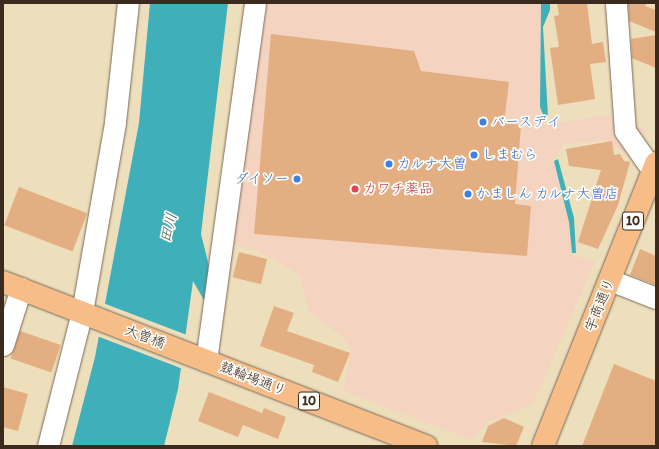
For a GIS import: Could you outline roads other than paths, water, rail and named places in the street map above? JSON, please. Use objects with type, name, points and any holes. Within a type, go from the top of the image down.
[{"type":"main road","name":"宇商通り","points":[[543,446],[654,167]]},
{"type":"main road","name":"10","points":[[12,285],[90,316]]},
{"type":"main road","name":"大曽橋","points":[[90,316],[199,358]]},
{"type":"main road","name":"競輪場通り","points":[[199,358],[426,446]]},
{"type":"street","points":[[48,446],[90,316],[115,122],[128,3]]},
{"type":"street","points":[[199,358],[255,3]]},
{"type":"street","points":[[616,3],[625,131],[654,167]]},
{"type":"street","points":[[610,280],[656,298]]},
{"type":"street","points":[[3,346],[12,285]]},
{"type":"water","name":"田川","points":[[150,3],[228,3],[201,234],[210,270],[205,302],[193,281],[178,389],[164,446],[72,446],[95,357],[139,123]]},
{"type":"water","points":[[541,3],[550,3],[550,10],[543,27],[548,117],[544,117],[540,107]]},
{"type":"water","points":[[558,159],[574,218],[576,253],[572,253],[569,222],[554,161]]},
{"type":"place","name":"バースデイ","points":[[483,122]]},
{"type":"place","name":"しまむら","points":[[474,155]]},
{"type":"place","name":"カルナ大曽","points":[[389,164]]},
{"type":"place","name":"ダイソー","points":[[297,179]]},
{"type":"place","name":"カワチ薬品","points":[[355,189]]},
{"type":"place","name":"かましん カルナ大曽店","points":[[468,194]]}]
